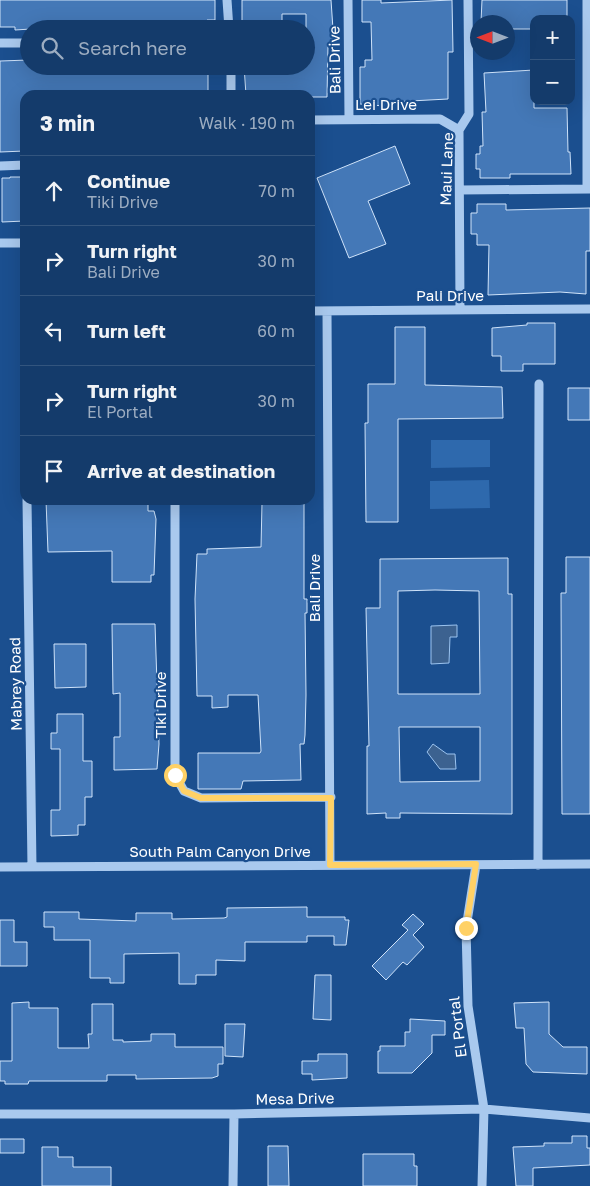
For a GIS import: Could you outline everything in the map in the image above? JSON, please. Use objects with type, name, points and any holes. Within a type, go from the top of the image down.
[{"type":"street","points":[[227,0],[228,20]]},
{"type":"street","name":"Bali Drive","points":[[348,0],[349,119]]},
{"type":"street","name":"Maui Lane","points":[[460,310],[459,130],[469,114],[468,0]]},
{"type":"street","points":[[460,190],[589,189],[586,0]]},
{"type":"street","points":[[0,43],[20,43]]},
{"type":"street","points":[[230,75],[231,90]]},
{"type":"street","name":"Lei Drive","points":[[315,120],[440,119],[459,130]]},
{"type":"street","points":[[0,166],[20,165]]},
{"type":"street","points":[[0,243],[20,243]]},
{"type":"street","name":"Pali Drive","points":[[315,311],[590,309]]},
{"type":"street","name":"Bali Drive","points":[[327,310],[330,865]]},
{"type":"street","points":[[538,864],[539,384]]},
{"type":"street","name":"Mabrey Road","points":[[27,505],[32,867]]},
{"type":"street","name":"Tiki Drive","points":[[174,505],[175,775],[184,791],[201,798],[331,798]]},
{"type":"street","name":"El Portal","points":[[476,864],[466,928],[468,996],[484,1109],[482,1186]]},
{"type":"street","name":"South Palm Canyon Drive","points":[[0,867],[590,864]]},
{"type":"street","name":"Mesa Drive","points":[[0,1114],[234,1114],[484,1109],[590,1118]]},
{"type":"street","points":[[233,1186],[234,1114]]},
{"type":"shaded area","points":[[431,440],[490,440],[490,467],[431,468]]},
{"type":"shaded area","points":[[489,480],[490,508],[430,509],[430,481]]},
{"type":"shaded area","points":[[457,625],[457,637],[450,637],[449,663],[431,664],[431,626]]},
{"type":"shaded area","points":[[433,744],[447,754],[455,754],[456,769],[440,769],[427,752]]},
{"type":"building","points":[[0,0],[215,0],[215,20],[20,20],[20,30],[15,30],[15,27],[0,27]]},
{"type":"building","points":[[242,0],[331,0],[334,44],[328,44],[327,97],[315,97],[315,90],[246,90],[245,75],[315,75],[315,20],[306,20],[306,14],[282,14],[282,20],[242,20]]},
{"type":"building","points":[[362,0],[381,0],[381,3],[452,0],[453,52],[448,52],[448,99],[391,102],[384,103],[384,106],[360,104],[360,67],[365,67],[365,60],[372,60],[371,22],[362,22]]},
{"type":"building","points":[[482,0],[567,0],[567,15],[530,15],[530,29],[515,29],[515,15],[481,15]]},
{"type":"building","points":[[20,60],[20,75],[208,75],[208,90],[20,90],[20,151],[0,152],[0,61]]},
{"type":"building","points":[[530,70],[530,105],[534,105],[534,108],[567,108],[568,152],[570,152],[571,174],[510,174],[510,178],[480,178],[480,169],[476,169],[476,154],[480,154],[480,146],[483,146],[482,112],[486,112],[484,73]]},
{"type":"building","points":[[395,146],[410,184],[368,201],[386,244],[349,258],[317,178]]},
{"type":"building","points":[[20,177],[20,221],[2,222],[2,178]]},
{"type":"building","points":[[477,204],[506,204],[506,210],[590,208],[590,251],[586,251],[586,294],[560,292],[488,295],[489,245],[477,245],[477,234],[471,234],[471,213],[477,213]]},
{"type":"building","points":[[527,323],[555,323],[555,364],[523,364],[523,371],[501,371],[501,356],[492,356],[492,328],[527,325]]},
{"type":"building","points":[[395,327],[425,327],[425,385],[502,387],[503,418],[398,419],[398,522],[366,522],[365,423],[368,423],[368,384],[395,384]]},
{"type":"building","points":[[568,388],[590,388],[590,420],[568,420]]},
{"type":"building","points":[[46,505],[148,505],[148,511],[154,511],[156,519],[154,575],[151,575],[151,582],[112,582],[112,551],[48,552]]},
{"type":"building","points":[[262,505],[304,505],[304,599],[307,599],[307,613],[305,613],[305,735],[304,744],[300,744],[301,780],[243,781],[241,789],[198,789],[198,753],[260,753],[261,751],[258,695],[228,695],[228,707],[212,708],[212,696],[197,696],[195,599],[197,554],[207,554],[207,549],[261,547]]},
{"type":"building","points":[[566,557],[590,557],[590,814],[562,814],[561,593],[566,593]]},
{"type":"building","points":[[508,558],[508,594],[512,594],[512,814],[400,813],[400,818],[386,818],[386,813],[367,814],[367,746],[369,746],[366,608],[380,608],[380,559]],"holes":[[[398,591],[479,591],[480,694],[398,694]],[[399,727],[480,727],[480,781],[400,782]]]},
{"type":"building","points":[[112,624],[155,624],[159,744],[157,769],[114,770],[114,737],[120,737],[120,693],[113,694]]},
{"type":"building","points":[[54,644],[86,644],[86,687],[55,688]]},
{"type":"building","points":[[57,714],[83,714],[83,761],[92,761],[92,797],[85,797],[85,825],[78,825],[78,835],[51,836],[51,810],[60,810],[60,749],[51,749],[51,733],[57,733]]},
{"type":"building","points":[[307,907],[307,917],[345,917],[345,920],[349,920],[346,945],[334,945],[334,936],[307,936],[307,942],[245,942],[245,961],[216,960],[216,975],[196,975],[196,984],[179,984],[179,953],[124,954],[124,983],[110,983],[110,978],[90,978],[90,940],[54,940],[54,927],[44,927],[44,912],[79,912],[79,919],[136,921],[136,913],[172,913],[172,919],[224,918],[227,917],[227,908]]},
{"type":"building","points":[[413,914],[424,924],[413,935],[424,947],[407,965],[403,962],[386,980],[372,966],[408,930],[402,925]]},
{"type":"building","points":[[0,920],[14,920],[14,942],[27,942],[27,966],[0,966]]},
{"type":"building","points":[[315,975],[331,975],[331,1020],[313,1019]]},
{"type":"building","points":[[29,1002],[29,1008],[58,1008],[58,1048],[89,1048],[88,1034],[92,1034],[92,1004],[113,1004],[113,1040],[123,1040],[123,1042],[151,1041],[151,1034],[175,1034],[175,1047],[223,1047],[223,1064],[218,1064],[218,1076],[212,1078],[136,1079],[136,1075],[107,1075],[107,1081],[29,1081],[28,1084],[5,1084],[5,1081],[0,1081],[0,1061],[12,1061],[12,1003]]},
{"type":"building","points":[[549,1002],[549,1034],[563,1047],[587,1047],[587,1074],[533,1072],[526,1064],[524,1028],[516,1028],[514,1003]]},
{"type":"building","points":[[410,1019],[445,1021],[445,1035],[432,1035],[432,1053],[412,1073],[378,1073],[378,1051],[380,1051],[380,1046],[405,1046],[405,1032],[410,1032]]},
{"type":"building","points":[[225,1024],[245,1024],[243,1057],[225,1056]]},
{"type":"building","points":[[318,1054],[347,1054],[347,1078],[312,1080],[312,1074],[302,1074],[302,1061],[318,1061]]},
{"type":"building","points":[[572,1136],[587,1136],[587,1148],[590,1148],[590,1165],[533,1168],[533,1186],[516,1186],[513,1147],[544,1146],[544,1143],[572,1143]]},
{"type":"building","points":[[0,1139],[24,1139],[24,1153],[0,1153]]},
{"type":"building","points":[[268,1146],[288,1146],[289,1186],[268,1186]]},
{"type":"building","points":[[42,1147],[58,1147],[58,1157],[73,1157],[73,1167],[111,1167],[111,1186],[42,1186]]},
{"type":"building","points":[[363,1154],[414,1154],[414,1166],[417,1166],[417,1186],[363,1186]]},
{"type":"route","points":[[175,775],[184,791],[201,798],[331,798],[330,865],[476,864],[466,928]]}]
